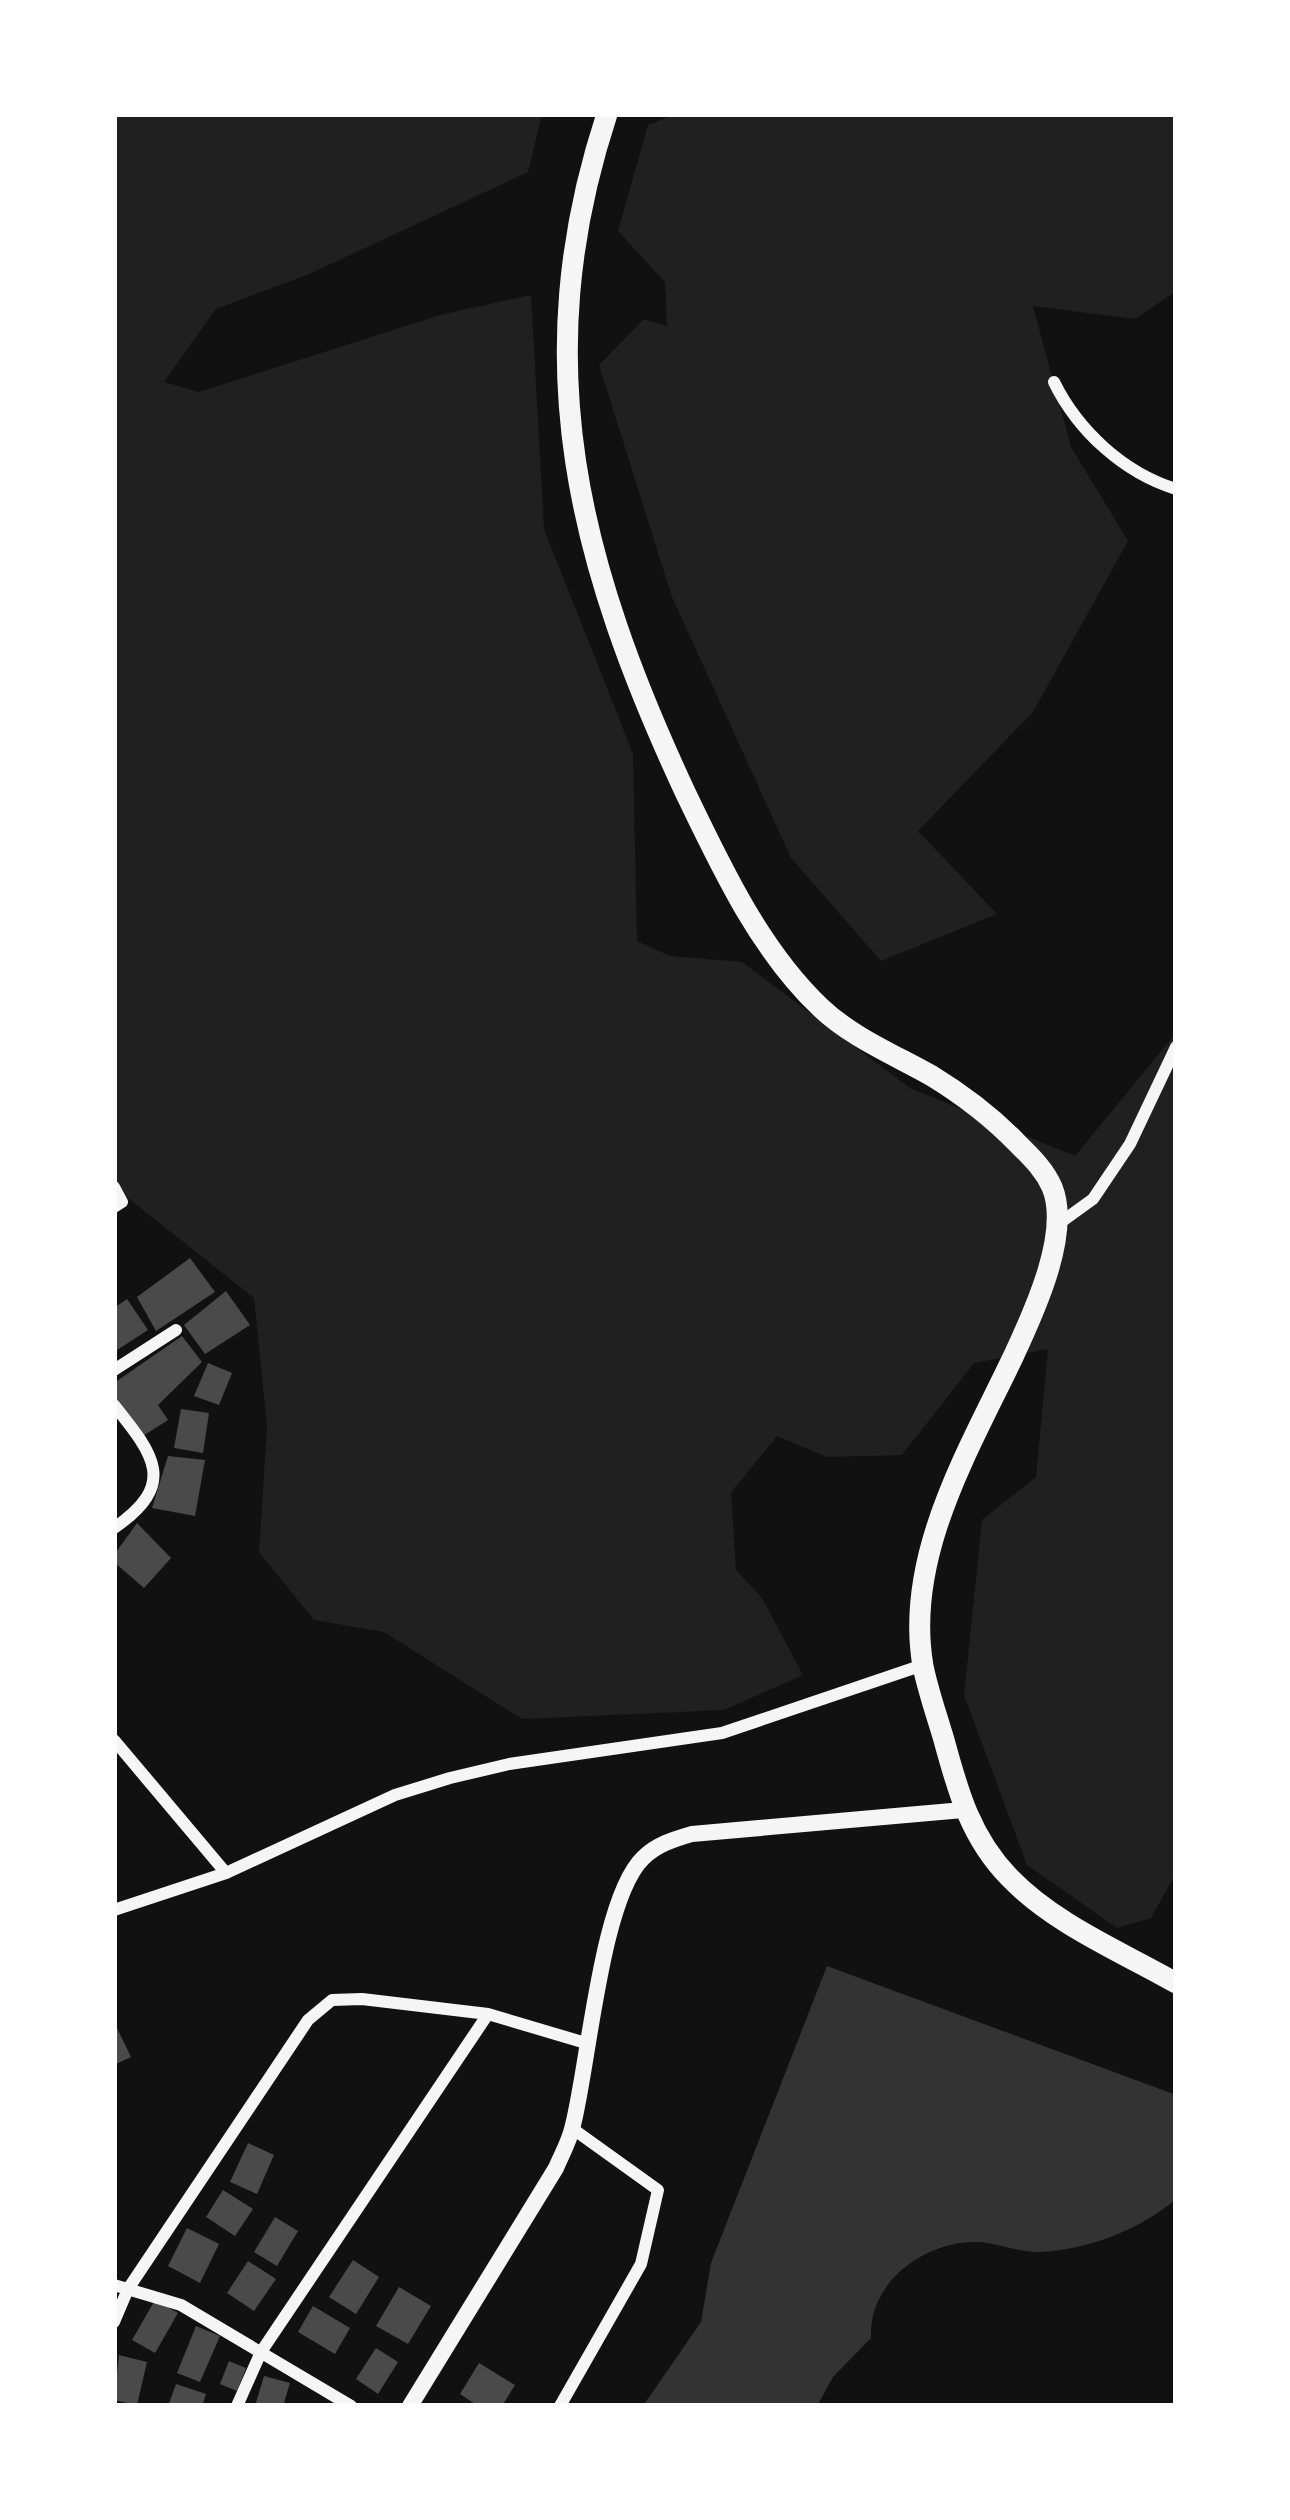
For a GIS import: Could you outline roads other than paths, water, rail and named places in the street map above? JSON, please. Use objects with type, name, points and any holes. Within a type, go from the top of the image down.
[{"type":"main road","points":[[607,114],[582,215],[570,291],[569,435],[593,559],[641,698],[708,839],[757,926],[800,987],[848,1029],[940,1081],[996,1121],[1040,1165],[1054,1191],[1057,1225],[1048,1269],[1028,1327],[956,1476],[932,1543],[923,1586],[923,1665],[962,1810],[1010,1877],[1042,1905],[1176,1983]]},
{"type":"street","points":[[1054,382],[1069,413],[1115,457],[1156,483],[1176,489]]},
{"type":"street","points":[[1057,1225],[1093,1199],[1130,1144],[1176,1047]]},
{"type":"street","points":[[114,1187],[122,1202],[114,1207]]},
{"type":"street","points":[[114,1370],[176,1330]]},
{"type":"street","points":[[114,1406],[147,1447],[155,1470],[148,1501],[114,1528]]},
{"type":"street","points":[[114,1433],[128,1423]]},
{"type":"street","points":[[114,1910],[226,1874],[395,1795],[450,1778],[509,1764],[722,1732],[923,1665]]},
{"type":"street","points":[[114,1740],[226,1874]]},
{"type":"street","points":[[410,2406],[538,2202],[572,2129],[613,1914],[635,1869],[664,1843],[692,1834],[962,1810]]},
{"type":"street","points":[[114,2322],[121,2287],[308,2020],[332,2000],[362,1999],[488,2014],[589,2044]]},
{"type":"street","points":[[237,2406],[261,2352],[488,2014]]},
{"type":"street","points":[[560,2406],[641,2264],[658,2190],[572,2129]]},
{"type":"street","points":[[121,2287],[181,2306],[350,2406]]}]
